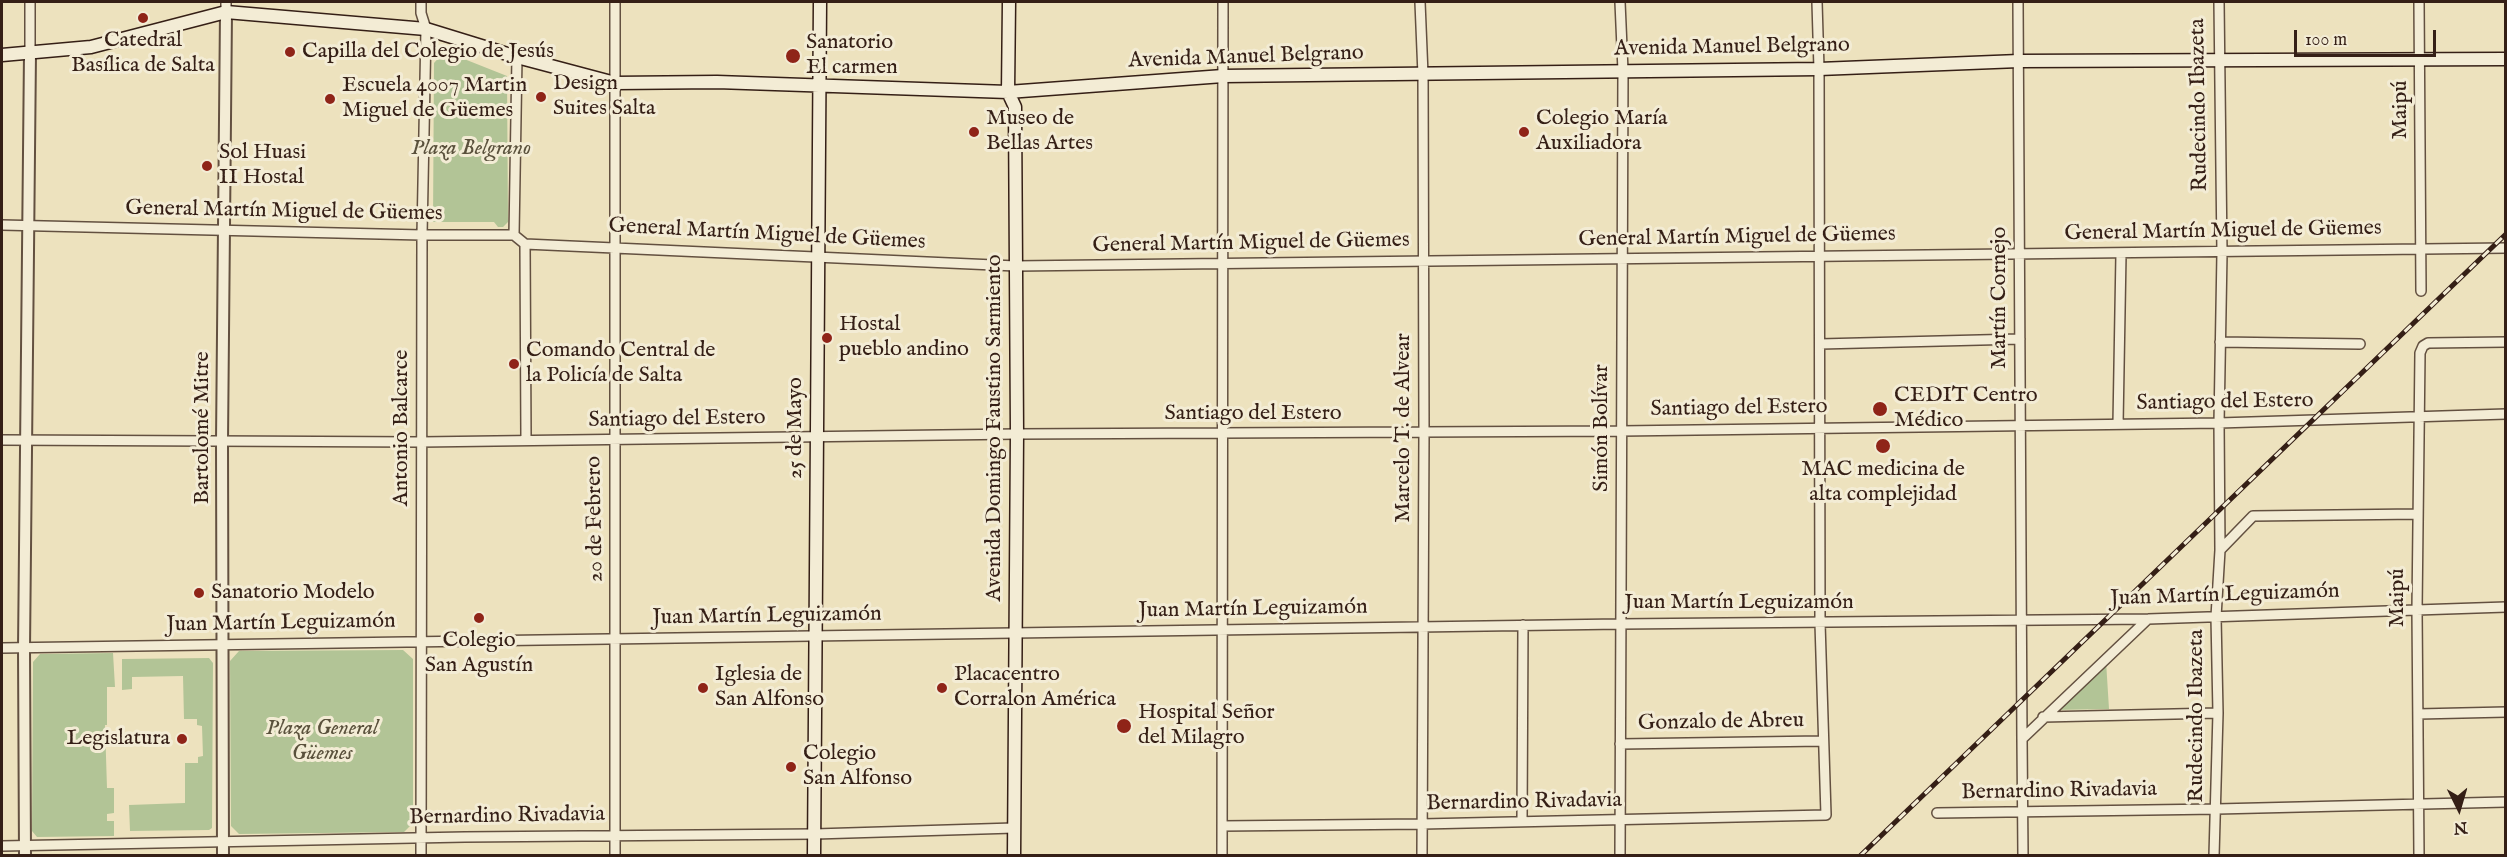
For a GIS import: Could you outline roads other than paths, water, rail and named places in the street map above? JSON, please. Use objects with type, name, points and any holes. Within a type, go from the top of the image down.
[{"type":"main road","name":"25 de Mayo","points":[[814,855],[820,2]]},
{"type":"main road","name":"Avenida Domingo Faustino Sarmiento","points":[[1009,2],[1008,92],[1016,107],[1017,434],[1014,855]]},
{"type":"main road","name":"Avenida Manuel Belgrano","points":[[2,55],[92,47],[226,7],[426,29],[517,57],[615,83],[717,82],[1008,92],[1223,76],[1819,69],[2019,61],[2505,59]]},
{"type":"street","points":[[25,851],[24,648],[30,2]]},
{"type":"street","name":"Antonio Balcarce","points":[[421,2],[421,13],[426,29],[422,235],[421,855]]},
{"type":"street","name":"20 de Febrero","points":[[615,2],[615,855]]},
{"type":"street","points":[[1222,855],[1223,2]]},
{"type":"street","name":"Marcelo T. de Alvear","points":[[1420,2],[1423,75],[1424,432],[1422,855]]},
{"type":"street","name":"Simón Bolívar","points":[[1620,2],[1623,71],[1620,855]]},
{"type":"street","points":[[1817,2],[1822,741]]},
{"type":"street","name":"Martín Cornejo","points":[[2018,2],[2022,855]]},
{"type":"street","name":"Rudecindo Ibazeta","points":[[2214,855],[2217,809],[2216,617],[2220,550],[2219,423],[2222,253],[2219,2]]},
{"type":"street","name":"Maipú","points":[[2419,2],[2421,291]]},
{"type":"street","name":"Bartolomé Mitre","points":[[223,855],[222,441],[226,7]]},
{"type":"street","points":[[517,57],[514,235],[525,244],[526,440]]},
{"type":"street","name":"General Martín Miguel de Güemes","points":[[2,225],[514,235]]},
{"type":"street","name":"General Martín Miguel de Güemes","points":[[525,244],[614,246],[817,258],[1016,266],[2505,248]]},
{"type":"street","points":[[2118,424],[2121,254]]},
{"type":"street","points":[[1820,344],[2020,339]]},
{"type":"street","points":[[2220,342],[2360,344]]},
{"type":"street","name":"Maipú","points":[[2419,855],[2417,610],[2420,353],[2428,344],[2505,342]]},
{"type":"street","name":"Santiago del Estero","points":[[2,440],[614,441],[1017,434],[1622,431],[2219,423],[2505,414]]},
{"type":"street","points":[[2220,550],[2253,516],[2418,514]]},
{"type":"street","name":"Juan Martín Leguizamón","points":[[2,648],[1523,625],[2148,619],[2505,607]]},
{"type":"street","points":[[2022,739],[2148,619]]},
{"type":"street","points":[[1522,821],[1523,625]]},
{"type":"street","points":[[2418,714],[2505,712]]},
{"type":"street","points":[[2043,717],[2218,713]]},
{"type":"street","name":"Gonzalo de Abreu","points":[[1620,744],[1822,741]]},
{"type":"street","name":"Bernardino Rivadavia","points":[[1222,826],[1826,815],[1822,741]]},
{"type":"street","name":"Bernardino Rivadavia","points":[[1937,813],[2505,802]]},
{"type":"street","name":"Bernardino Rivadavia","points":[[2,846],[25,851],[223,842],[815,834],[1014,828]]},
{"type":"railway","points":[[1860,856],[2506,234]]},
{"type":"place","name":"Catedral Basílica de Salta","points":[[143,18]]},
{"type":"place","name":"Capilla del Colegio de Jesús","points":[[290,52]]},
{"type":"place","name":"Sanatorio El carmen","points":[[793,56]]},
{"type":"place","name":"Design Suites Salta","points":[[541,97]]},
{"type":"place","name":"Escuela 4007 Martin Miguel de Güemes","points":[[330,99]]},
{"type":"place","name":"Museo de Bellas Artes","points":[[974,132]]},
{"type":"place","name":"Colegio María Auxiliadora","points":[[1524,132]]},
{"type":"place","name":"Sol Huasi II Hostal","points":[[207,166]]},
{"type":"place","name":"Hostal pueblo andino","points":[[827,338]]},
{"type":"place","name":"Comando Central de la Policía de Salta","points":[[514,364]]},
{"type":"place","name":"CEDIT Centro Médico","points":[[1880,409]]},
{"type":"place","name":"MAC medicina de alta complejidad","points":[[1883,446]]},
{"type":"place","name":"Sanatorio Modelo","points":[[199,593]]},
{"type":"place","name":"Colegio San Agustín","points":[[479,618]]},
{"type":"place","name":"Iglesia de San Alfonso","points":[[703,688]]},
{"type":"place","name":"Placacentro Corralon América","points":[[942,688]]},
{"type":"place","name":"Hospital Señor del Milagro","points":[[1124,726]]},
{"type":"place","name":"Legislatura","points":[[182,739]]},
{"type":"place","name":"Colegio San Alfonso","points":[[791,767]]},
{"type":"park label","name":"Plaza Belgrano","points":[[471,149]]},
{"type":"park label","name":"Plaza General Güemes","points":[[322,742]]}]
